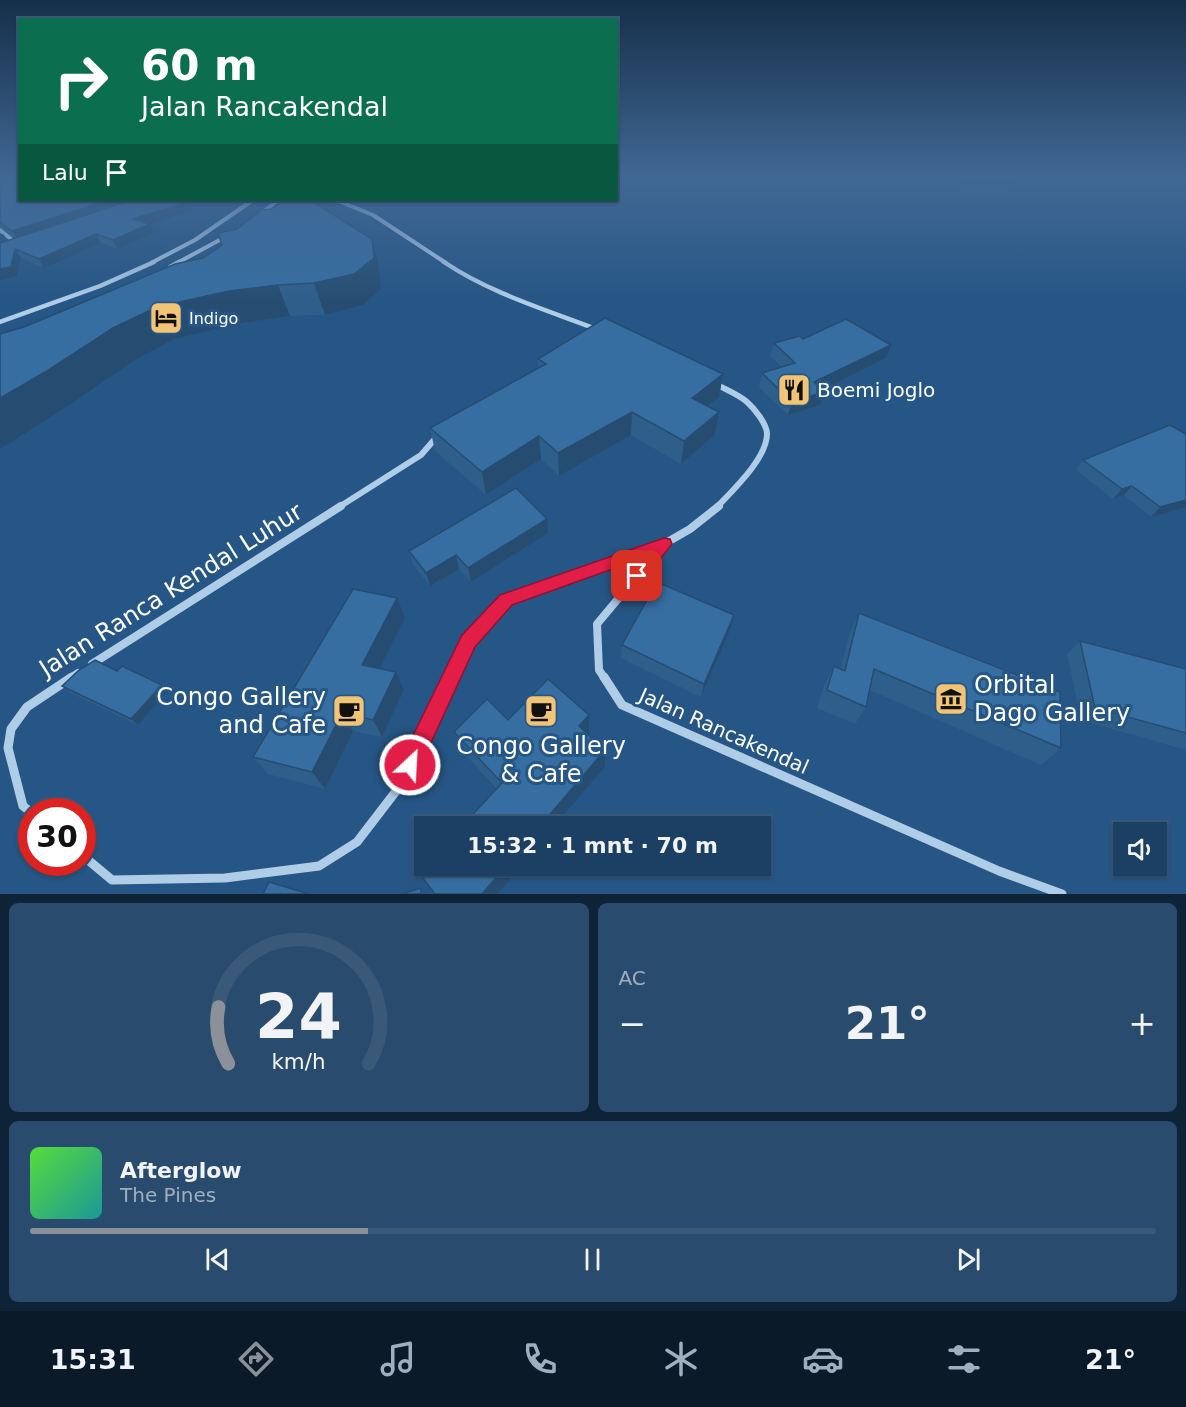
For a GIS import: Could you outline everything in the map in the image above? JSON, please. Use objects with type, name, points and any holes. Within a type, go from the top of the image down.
[{"type":"street","points":[[0,322],[99,287],[179,248],[228,219]]},
{"type":"street","points":[[381,219],[473,280],[608,334]]},
{"type":"street","points":[[0,230],[17,244]]},
{"type":"street","points":[[165,269],[235,232]]},
{"type":"street","points":[[0,250],[28,240]]},
{"type":"street","name":"Jalan Rancakendal","points":[[708,380],[747,402],[762,421],[766,432],[765,443],[752,468],[714,511],[690,529],[664,544],[597,624],[599,670],[622,705],[999,871],[1062,894]]},
{"type":"street","name":"Jalan Ranca Kendal Luhur","points":[[21,798],[7,743],[11,729],[27,706],[421,454],[434,440]]},
{"type":"street","points":[[96,866],[112,879],[225,878],[319,866],[357,842],[400,786],[469,641],[506,600],[664,544]]},
{"type":"building","points":[[0,219],[50,219],[12,231],[0,222]]},
{"type":"building","points":[[75,219],[134,219],[150,224],[113,240],[96,234],[39,259],[15,249],[11,267],[0,269],[0,243]]},
{"type":"building","points":[[250,219],[340,219],[372,239],[374,258],[354,274],[314,283],[229,291],[157,307],[113,328],[0,398],[0,334],[24,327],[175,264],[203,258],[222,245],[218,233],[237,229]]},
{"type":"building","points":[[605,318],[723,374],[692,398],[719,412],[684,441],[632,412],[558,453],[539,436],[482,472],[430,428],[546,364],[538,359]]},
{"type":"building","points":[[846,319],[891,345],[814,382],[824,392],[792,402],[762,373],[795,363],[774,343],[800,336],[803,339]]},
{"type":"building","points":[[1170,425],[1186,434],[1186,500],[1160,507],[1132,486],[1122,489],[1083,460]]},
{"type":"building","points":[[516,488],[547,519],[468,568],[456,555],[426,573],[409,551]]},
{"type":"building","points":[[657,582],[734,615],[704,684],[622,645]]},
{"type":"building","name":"Congo Gallery and Cafe","points":[[353,589],[397,598],[362,665],[396,672],[373,720],[342,713],[312,772],[253,757]]},
{"type":"building","points":[[859,613],[1060,692],[1061,748],[874,669],[866,707],[827,690],[834,666],[845,671]]},
{"type":"building","points":[[1080,641],[1186,669],[1186,733],[1095,708]]},
{"type":"building","points":[[95,660],[117,671],[122,666],[162,685],[131,719],[62,686],[79,670]]},
{"type":"building","points":[[548,679],[589,715],[579,726],[605,750],[549,816],[471,816],[502,783],[454,732],[487,699],[508,720]]},
{"type":"building","points":[[421,876],[497,876],[482,894],[435,894]]},
{"type":"building","points":[[269,882],[309,894],[263,894]]},
{"type":"building","points":[[421,888],[421,894],[402,894]]},
{"type":"place","name":"Indigo","points":[[166,318]]},
{"type":"place","name":"Boemi Joglo","points":[[794,390]]},
{"type":"place","name":"Orbital Dago Gallery","points":[[951,699]]},
{"type":"place","name":"Congo Gallery and Cafe","points":[[349,711]]},
{"type":"place","name":"Congo Gallery & Cafe","points":[[541,711]]},
{"type":"route","points":[[410,765],[469,641],[506,600],[664,544],[637,576]]}]
